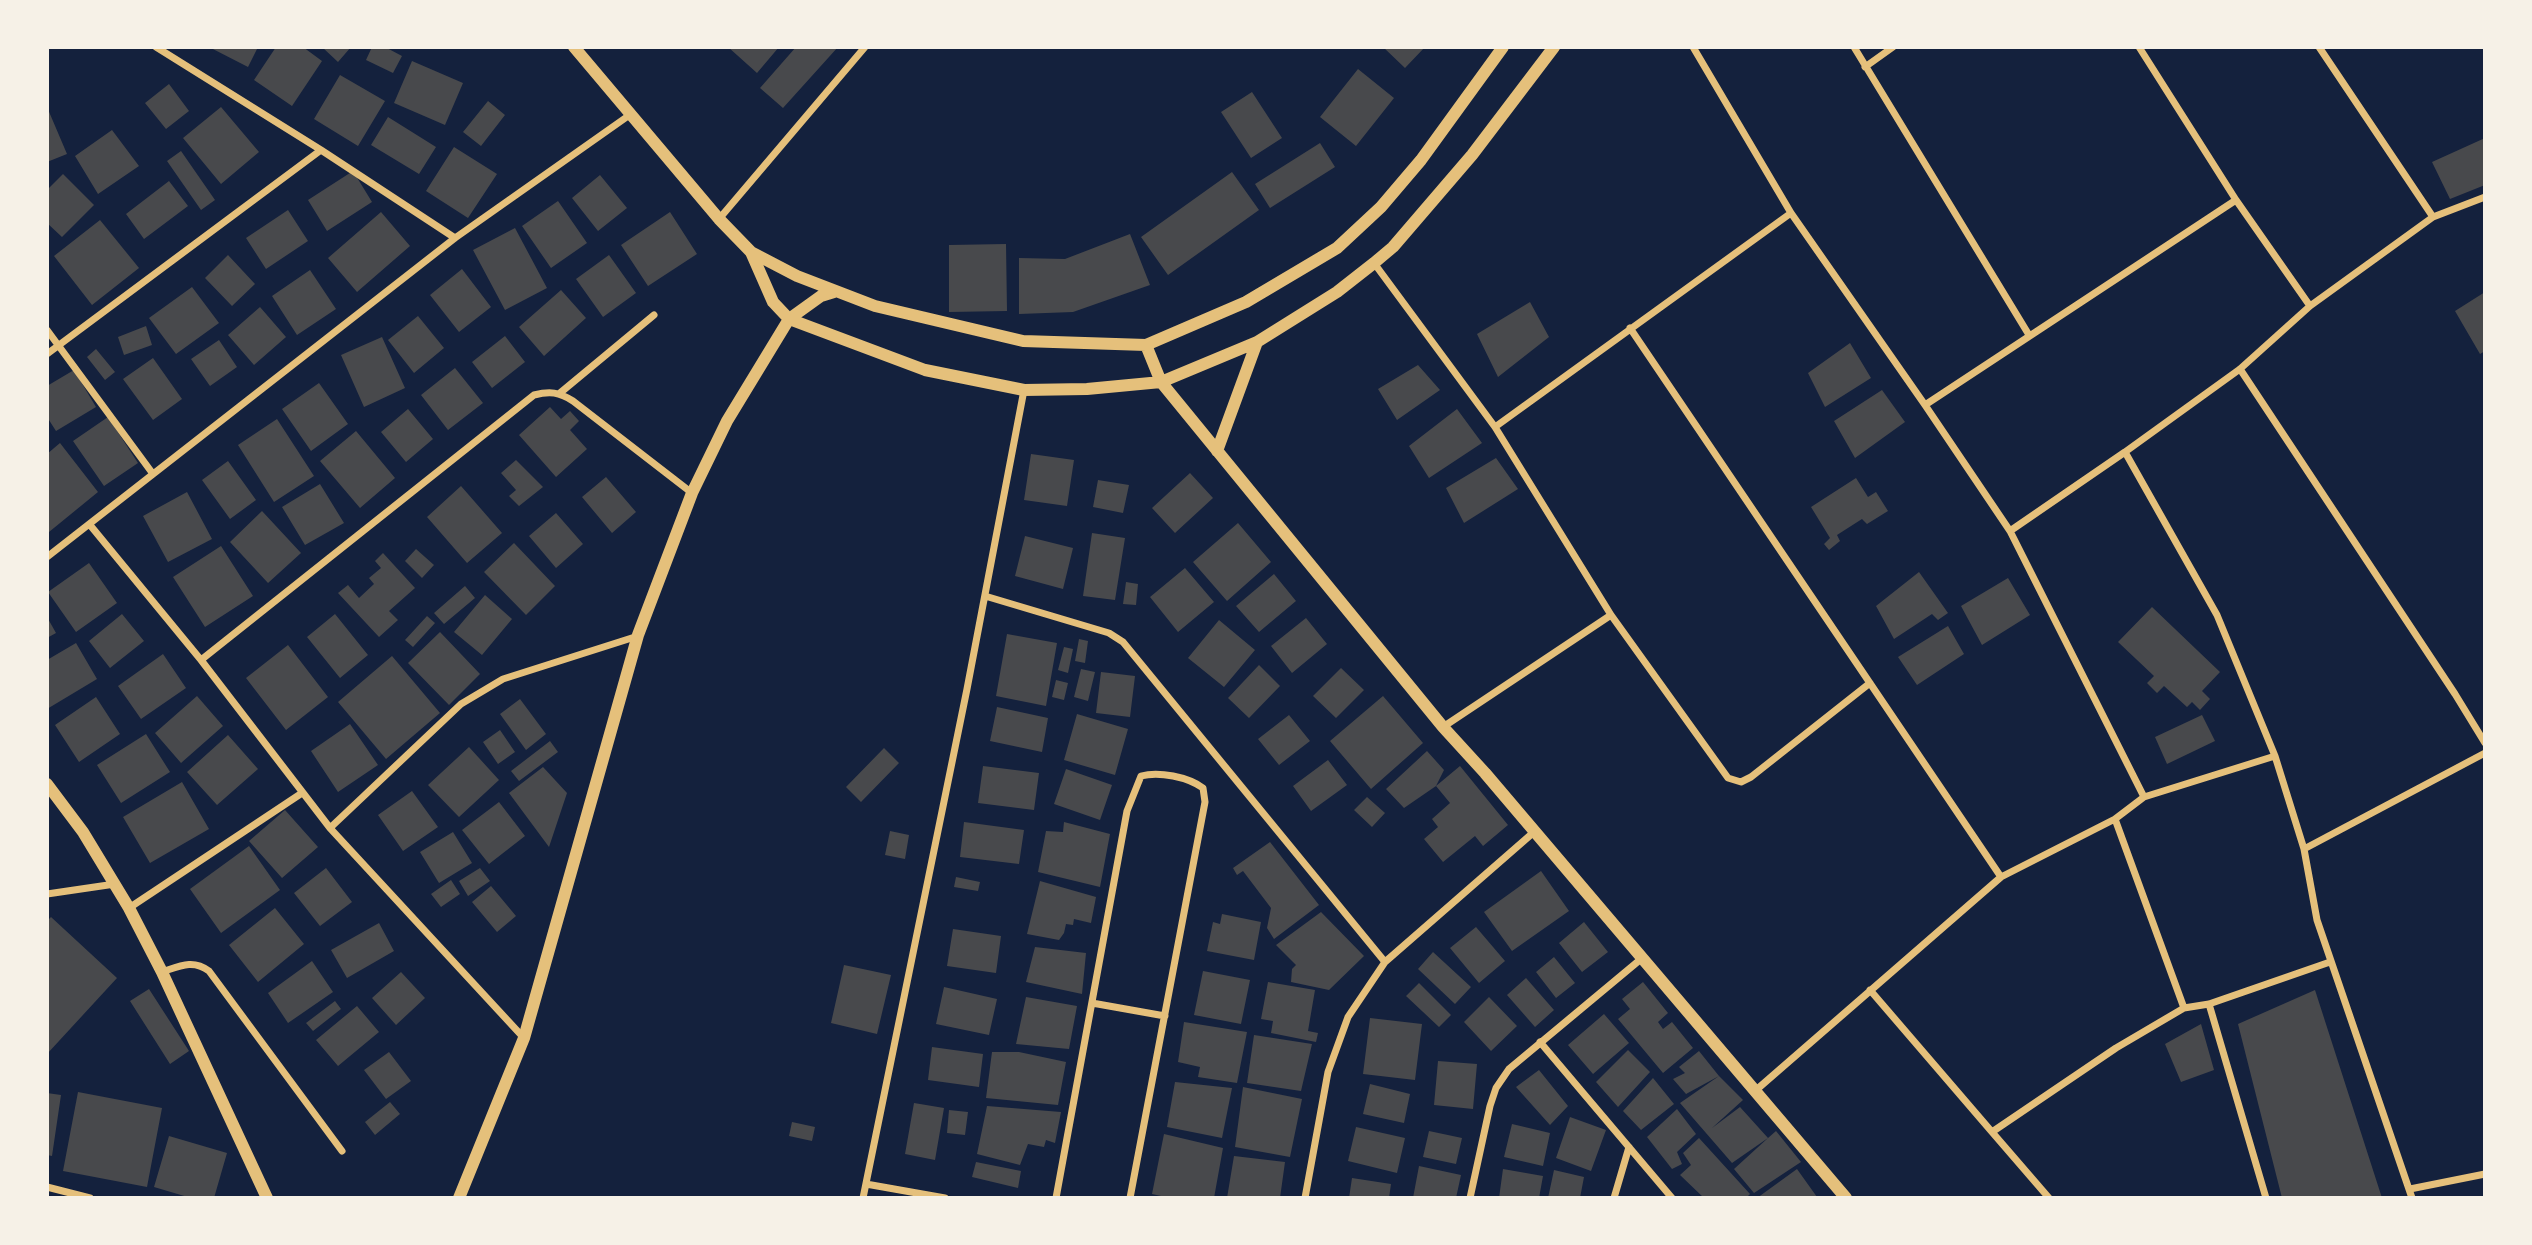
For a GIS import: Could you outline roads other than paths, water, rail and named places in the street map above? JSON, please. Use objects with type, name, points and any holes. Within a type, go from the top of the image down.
[{"type":"street","points":[[574,47],[719,219],[751,252],[834,292],[875,306],[1023,341],[1146,345],[1246,302],[1337,248],[1381,207],[1421,160],[1503,47]]},
{"type":"street","points":[[719,219],[865,47]]},
{"type":"street","points":[[751,252],[772,302],[789,319],[925,370],[1024,390],[1087,389],[1161,382],[1257,342],[1337,292],[1393,247],[1472,155],[1554,47]]},
{"type":"street","points":[[1693,47],[1791,214],[2010,531],[2144,797]]},
{"type":"street","points":[[1854,47],[2029,335]]},
{"type":"street","points":[[1865,67],[1893,47]]},
{"type":"street","points":[[2139,47],[2236,200],[2310,306]]},
{"type":"street","points":[[2319,47],[2432,217]]},
{"type":"street","points":[[159,48],[455,238]]},
{"type":"street","points":[[47,557],[455,238],[631,114]]},
{"type":"street","points":[[47,354],[321,150]]},
{"type":"street","points":[[2010,531],[2240,369],[2310,306],[2432,217],[2485,197]]},
{"type":"street","points":[[1925,405],[2236,200]]},
{"type":"street","points":[[1494,426],[1791,214]]},
{"type":"street","points":[[1374,263],[1494,426],[1612,615],[1728,778],[1741,782],[1751,777],[1870,683]]},
{"type":"street","points":[[461,1196],[524,1038],[639,635],[692,493],[727,421],[789,319],[821,296],[834,292]]},
{"type":"street","points":[[560,393],[654,315]]},
{"type":"street","points":[[1630,328],[2001,877]]},
{"type":"street","points":[[47,330],[153,474]]},
{"type":"street","points":[[1217,451],[1257,342]]},
{"type":"street","points":[[1146,345],[1161,382],[1443,727],[1486,773],[1846,1198]]},
{"type":"street","points":[[2240,369],[2485,743]]},
{"type":"street","points":[[863,1198],[1024,390]]},
{"type":"street","points":[[201,660],[534,395],[545,392],[560,393],[692,493]]},
{"type":"street","points":[[2125,452],[2217,615],[2275,756],[2304,849],[2317,920],[2330,962],[2412,1198]]},
{"type":"street","points":[[90,525],[201,660],[330,828],[524,1038]]},
{"type":"street","points":[[985,596],[1109,634],[1124,642],[1385,962]]},
{"type":"street","points":[[1443,727],[1612,615]]},
{"type":"street","points":[[330,828],[461,704],[503,679],[639,635]]},
{"type":"street","points":[[2304,849],[2485,753]]},
{"type":"street","points":[[1755,1091],[2001,877],[2115,819],[2144,797],[2275,756]]},
{"type":"street","points":[[1056,1198],[1127,811],[1141,776],[1151,773],[1194,781],[1203,788],[1205,802],[1130,1198]]},
{"type":"street","points":[[47,784],[83,832],[129,908],[162,972],[266,1197]]},
{"type":"street","points":[[129,908],[302,793]]},
{"type":"street","points":[[2115,819],[2184,1008]]},
{"type":"street","points":[[1304,1198],[1328,1072],[1348,1017],[1385,962],[1534,832]]},
{"type":"street","points":[[47,894],[115,884]]},
{"type":"street","points":[[1470,1198],[1496,1088],[1508,1069],[1641,958]]},
{"type":"street","points":[[1992,1132],[2116,1048],[2184,1008],[2210,1004],[2330,962]]},
{"type":"street","points":[[162,972],[190,963],[209,971],[342,1151]]},
{"type":"street","points":[[1870,990],[2049,1198]]},
{"type":"street","points":[[1092,1003],[1165,1016]]},
{"type":"street","points":[[2210,1004],[2266,1198]]},
{"type":"street","points":[[1540,1042],[1672,1198]]},
{"type":"street","points":[[1614,1198],[1629,1147]]},
{"type":"street","points":[[2410,1189],[2485,1174]]},
{"type":"street","points":[[866,1184],[945,1198]]},
{"type":"street","points":[[47,1187],[90,1198]]}]
